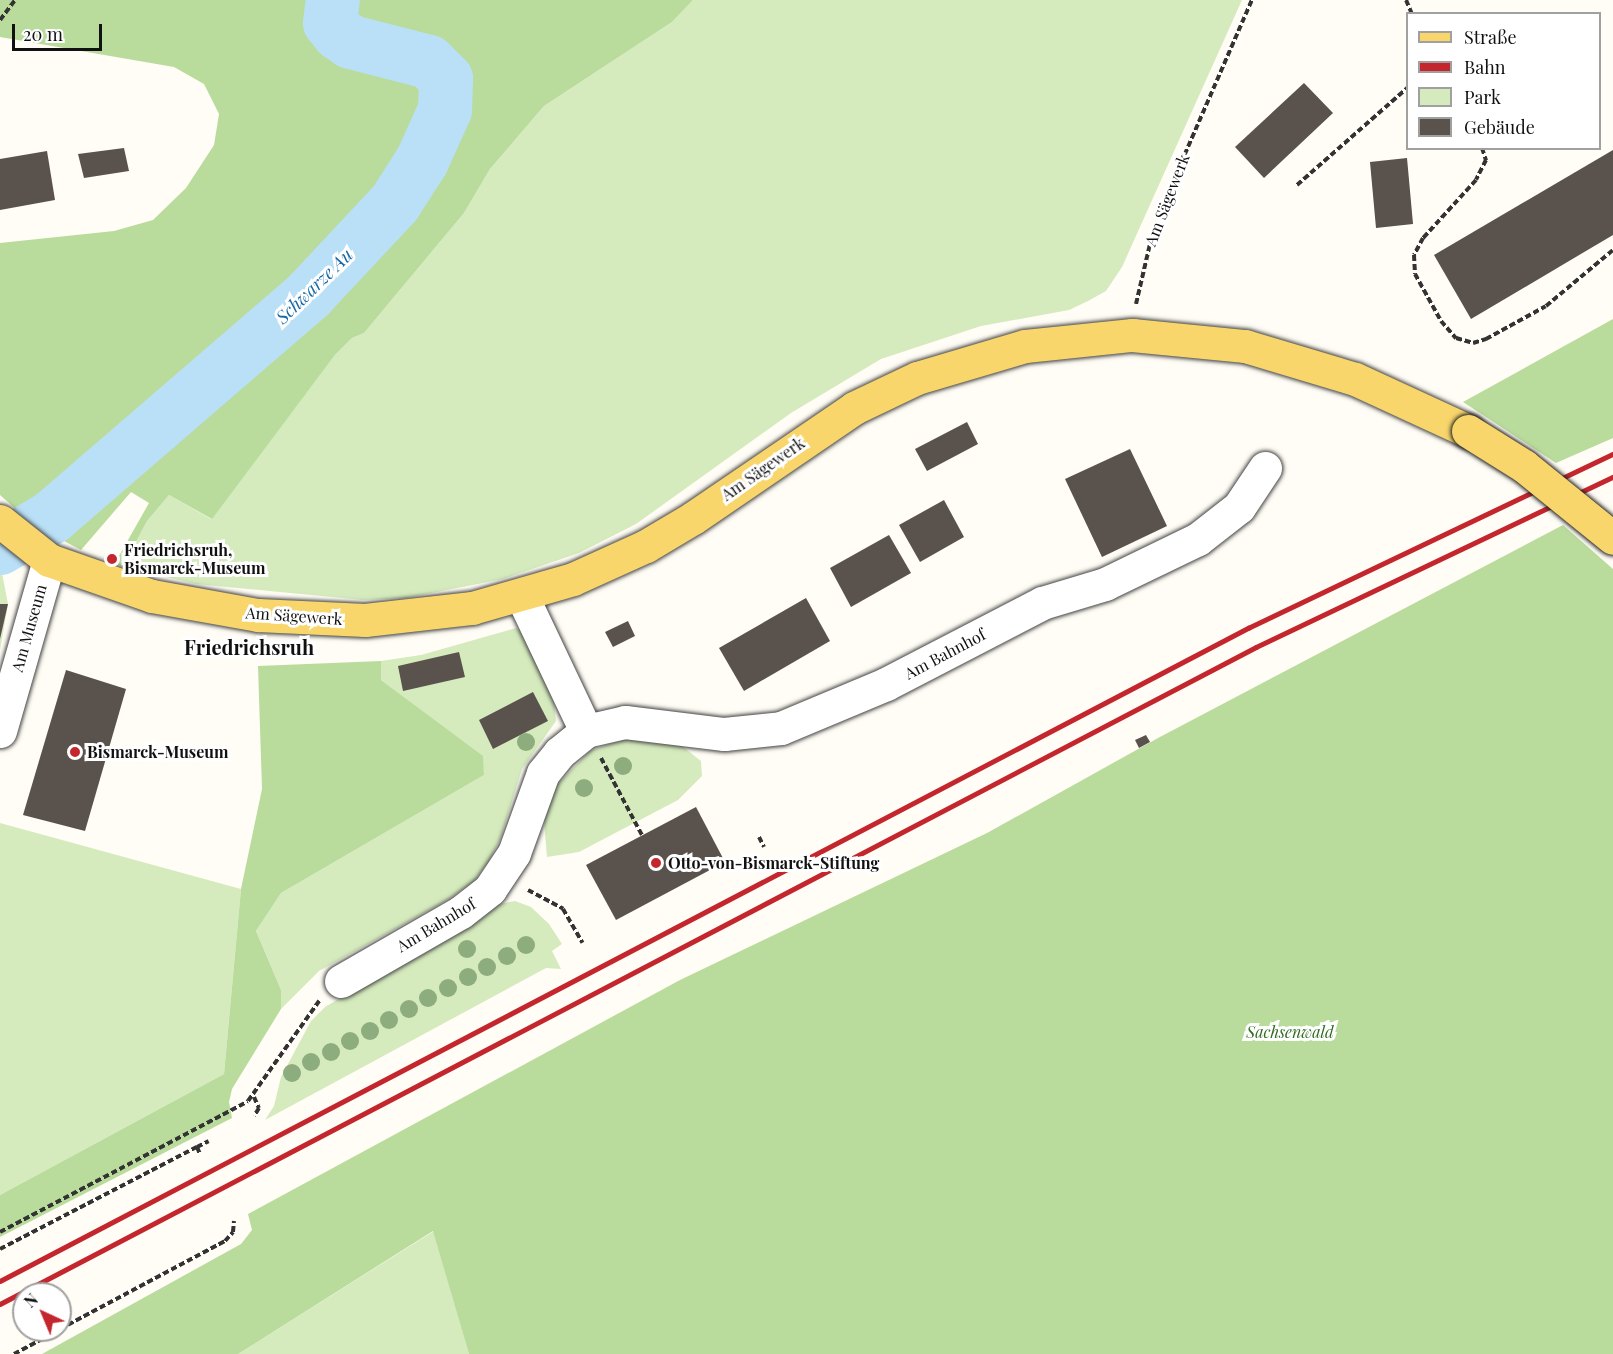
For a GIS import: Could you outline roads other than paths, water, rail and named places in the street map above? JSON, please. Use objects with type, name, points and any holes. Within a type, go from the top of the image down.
[{"type":"main road","name":"Am Sägewerk","points":[[0,521],[49,560],[152,596],[227,611],[310,620],[421,616],[522,596],[582,575],[646,546],[693,518],[822,427],[886,392],[993,353],[1054,342],[1132,335],[1189,338],[1301,360],[1355,379],[1468,431],[1524,466],[1613,538]]},
{"type":"street","name":"Am Bahnhof","points":[[341,981],[461,912],[500,876],[514,853],[543,773],[567,745],[592,741],[625,722],[724,734],[782,728],[886,684],[1042,603],[1105,584],[1198,539],[1239,507],[1265,468]]},
{"type":"street","name":"Am Museum","points":[[0,731],[49,560]]},
{"type":"street","points":[[522,596],[592,741]]},
{"type":"waterway","name":"Schwarze Au","points":[[0,548],[52,517],[309,295],[395,203],[422,161],[445,110],[446,79],[429,62],[351,42],[339,34],[330,23],[333,0]]},
{"type":"railway","points":[[0,1281],[1248,628],[1613,454]]},
{"type":"railway","points":[[0,1304],[1256,647],[1613,477]]},
{"type":"place","name":"Friedrichsruh, Bismarck-Museum","points":[[112,559]]},
{"type":"place","name":"Bismarck-Museum","points":[[75,752]]},
{"type":"place","name":"Otto-von-Bismarck-Stiftung","points":[[656,863]]},
{"type":"district","name":"Friedrichsruh","points":[[249,646]]},
{"type":"park label","name":"Sachsenwald","points":[[1290,1032]]}]
